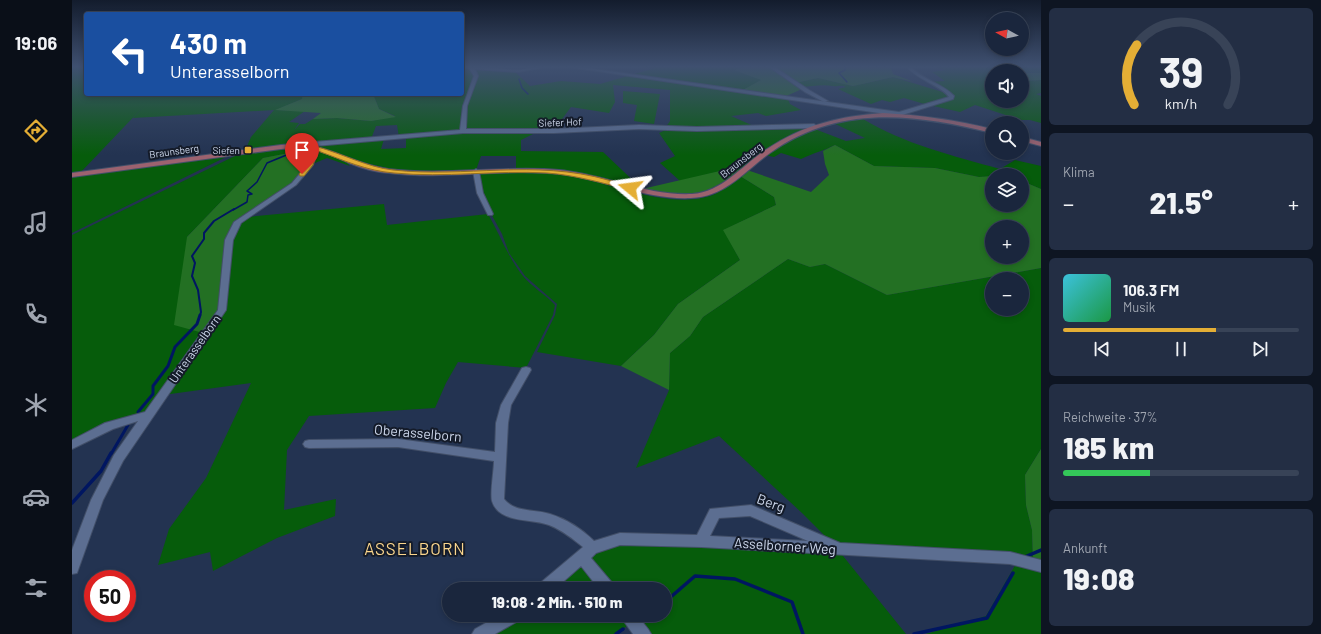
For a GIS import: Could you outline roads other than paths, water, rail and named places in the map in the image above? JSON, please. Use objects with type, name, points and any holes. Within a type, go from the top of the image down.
[{"type":"main road","name":"Braunsberg","points":[[72,175],[276,148],[308,147],[386,171],[415,173],[521,170],[562,172],[590,177],[654,194],[678,197],[696,196],[720,189],[767,152],[792,136],[814,126],[830,122],[870,117],[898,116],[943,121],[985,130]]},
{"type":"main road","points":[[1029,141],[1041,144]]},
{"type":"street","points":[[463,132],[465,106],[469,96]]},
{"type":"street","points":[[765,96],[899,114],[943,101],[951,98],[951,96]]},
{"type":"street","points":[[816,96],[830,105]]},
{"type":"street","points":[[865,110],[865,113],[870,117]]},
{"type":"street","points":[[888,113],[898,116]]},
{"type":"street","name":"Siefer Hof","points":[[308,147],[314,144],[463,132],[554,131],[645,126],[697,129],[814,126]]},
{"type":"street","name":"Unterasselborn","points":[[72,568],[97,500],[118,458],[222,310],[229,240],[238,222],[294,184],[310,165],[315,150],[318,149]]},
{"type":"street","points":[[476,172],[480,193],[490,214]]},
{"type":"street","points":[[526,370],[506,405],[502,423],[498,500],[502,507],[509,512],[547,518],[585,539],[587,552],[604,582]]},
{"type":"street","points":[[72,445],[106,426],[126,419],[148,415]]},
{"type":"street","name":"Oberasselborn","points":[[308,444],[398,443],[501,457]]},
{"type":"street","name":"Berg","points":[[701,541],[715,513],[751,510],[842,550]]},
{"type":"street","name":"Asselborner Weg","points":[[552,582],[587,552],[620,539],[701,541],[842,550],[1010,558],[1041,566]]},
{"type":"street","points":[[480,634],[502,622]]},
{"type":"street","points":[[634,622],[643,634]]},
{"type":"waterway","points":[[233,210],[247,202],[248,195],[252,194],[247,191],[257,182],[267,163],[301,149]]},
{"type":"waterway","points":[[200,316],[201,312],[198,290],[192,276],[195,263],[192,256],[204,239],[204,233],[214,221],[234,209]]},
{"type":"waterway","points":[[138,412],[153,394],[153,386],[168,366],[175,347],[197,324],[200,315]]},
{"type":"waterway","points":[[111,454],[128,425]]},
{"type":"waterway","points":[[72,503],[101,471],[111,453]]},
{"type":"waterway","points":[[1027,556],[1041,550]]},
{"type":"waterway","points":[[914,634],[987,618],[1013,573]]},
{"type":"waterway","points":[[672,596],[695,576],[735,579],[792,602],[803,634]]},
{"type":"waterway","points":[[616,634],[623,629]]},
{"type":"place","name":"Siefen","points":[[248,150]]},
{"type":"district","name":"ASSELBORN","points":[[415,549]]}]
